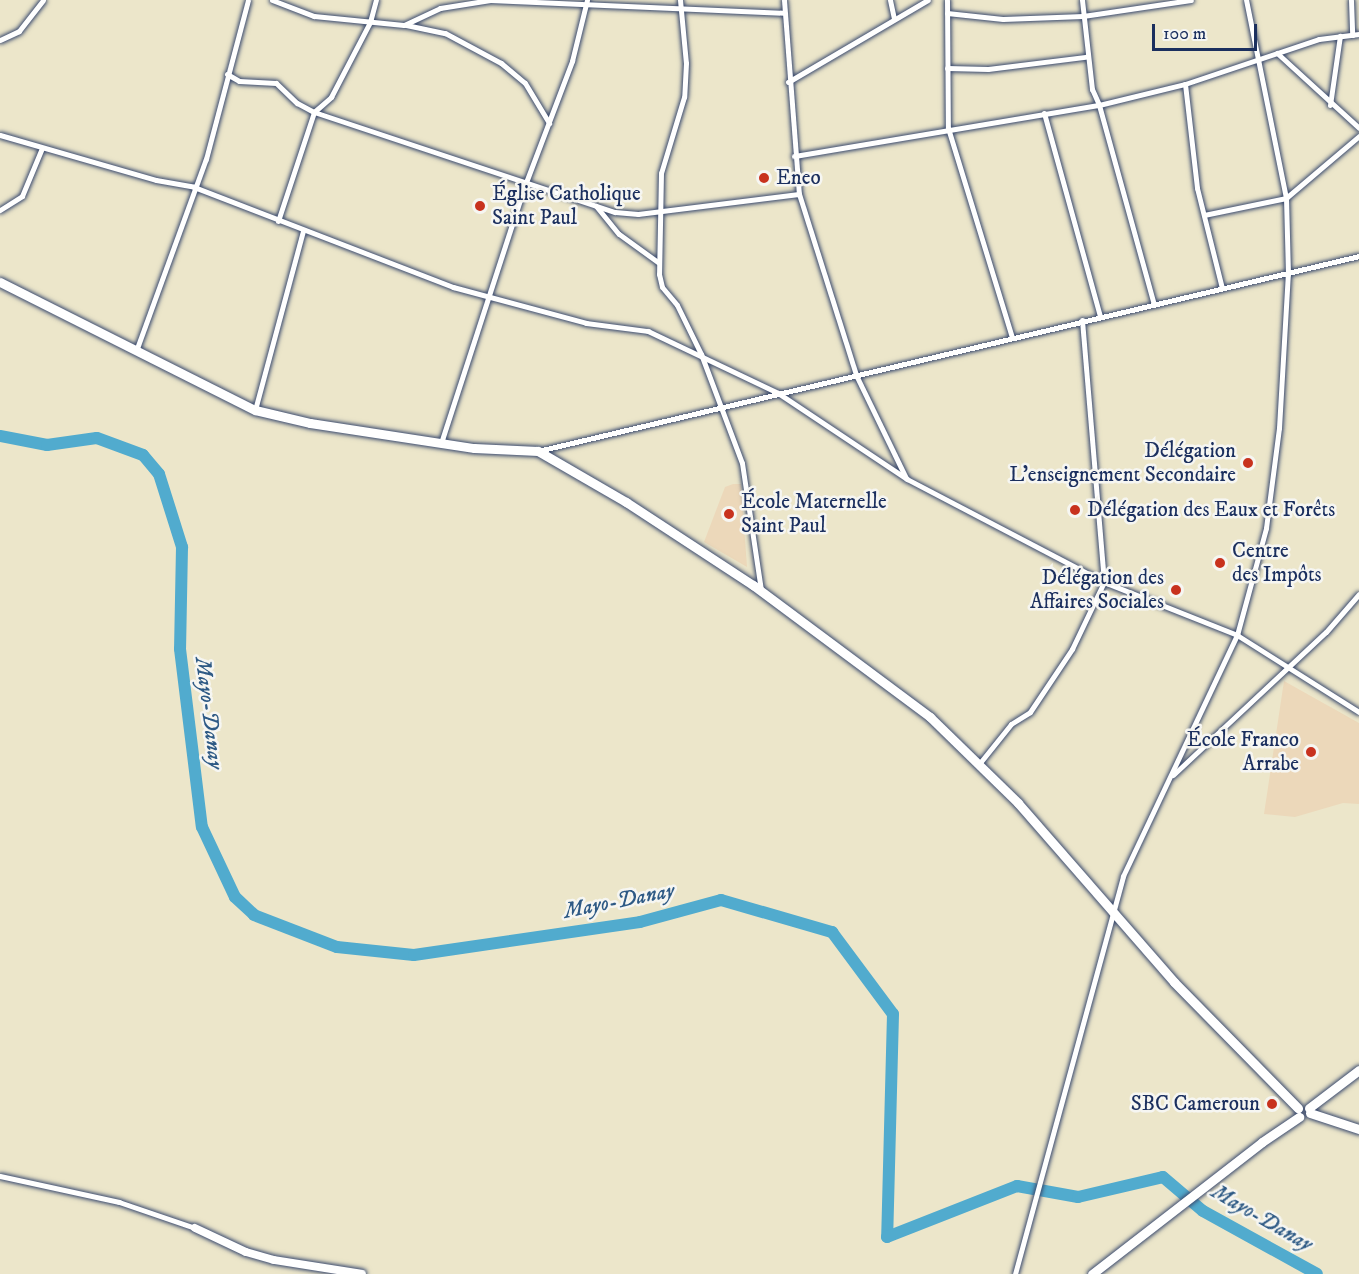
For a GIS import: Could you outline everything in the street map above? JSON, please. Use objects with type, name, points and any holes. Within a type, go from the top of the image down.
[{"type":"main road","points":[[0,282],[255,410],[310,423],[441,443],[538,451],[626,502],[761,591],[930,717],[1047,834],[1174,982],[1298,1113]]},
{"type":"main road","points":[[1092,1274],[1298,1113],[1309,1111],[1359,1070]]},
{"type":"main road","points":[[1309,1111],[1359,1129]]},
{"type":"main road","points":[[195,1228],[246,1252],[274,1260],[362,1274]]},
{"type":"street","points":[[0,40],[19,32],[43,0]]},
{"type":"street","points":[[136,352],[206,159],[248,0]]},
{"type":"street","points":[[272,0],[282,1],[314,16],[404,25],[445,33],[501,63],[525,83],[549,123]]},
{"type":"street","points":[[278,220],[314,112],[332,97],[370,22],[376,0]]},
{"type":"street","points":[[404,25],[440,8],[490,0],[587,2],[784,13]]},
{"type":"street","points":[[680,0],[686,63],[684,97],[661,173],[658,263],[662,287],[677,305],[701,354],[742,463],[761,591]]},
{"type":"street","points":[[784,0],[788,82],[799,194],[856,375],[907,479]]},
{"type":"street","points":[[890,0],[894,19]]},
{"type":"street","points":[[788,82],[928,0]]},
{"type":"street","points":[[947,0],[948,128],[1012,337]]},
{"type":"street","points":[[1082,0],[1085,57],[1092,89],[1100,105],[1154,304]]},
{"type":"street","points":[[947,14],[1003,19],[1083,16],[1191,0]]},
{"type":"street","points":[[1015,1274],[1032,1199],[1112,910],[1128,862],[1237,635],[1266,528],[1279,428],[1288,274],[1286,198],[1260,60],[1246,0]]},
{"type":"street","points":[[1351,0],[1352,35]]},
{"type":"street","points":[[441,443],[525,185],[549,123],[587,2]]},
{"type":"street","points":[[795,156],[948,128],[1100,105],[1185,84],[1277,53],[1340,36],[1359,34]]},
{"type":"street","points":[[1330,105],[1340,36]]},
{"type":"street","points":[[1277,53],[1330,105],[1359,128]]},
{"type":"street","points":[[947,69],[988,69],[1085,57]]},
{"type":"street","points":[[227,74],[239,81],[276,83],[297,103],[314,112],[525,185],[624,214],[659,212],[799,194]]},
{"type":"street","points":[[1185,84],[1204,215],[1222,288]]},
{"type":"street","points":[[1044,114],[1100,316]]},
{"type":"street","points":[[0,135],[156,180],[194,187],[431,279],[586,323],[648,331],[701,354],[778,393],[907,479],[1104,582],[1237,635],[1289,665],[1359,712]]},
{"type":"street","points":[[1204,215],[1286,198],[1359,136]]},
{"type":"street","points":[[0,210],[22,196],[42,148]]},
{"type":"street","points":[[596,206],[619,234],[658,263]]},
{"type":"street","points":[[255,410],[303,231]]},
{"type":"street","points":[[538,451],[1359,256]]},
{"type":"street","points":[[979,764],[1011,724],[1030,711],[1072,649],[1104,582],[1082,320]]},
{"type":"street","points":[[1169,778],[1326,632],[1359,594]]},
{"type":"street","points":[[0,1176],[119,1202],[195,1228]]},
{"type":"shaded area","name":"École Maternelle Saint Paul","points":[[741,484],[747,567],[704,542],[725,487]]},
{"type":"shaded area","name":"École Franco Arrabe","points":[[1284,681],[1359,723],[1359,804],[1343,803],[1295,817],[1264,814]]},
{"type":"waterway","name":"Mayo-Danay","points":[[0,436],[47,445],[97,438],[143,455],[159,474],[182,547],[180,649],[202,827],[235,897],[254,915],[337,947],[414,955],[640,922],[721,900],[832,932],[893,1014],[887,1237],[1017,1186],[1078,1197],[1163,1177],[1203,1211],[1317,1274]]},
{"type":"place","name":"Eneo","points":[[764,178]]},
{"type":"place","name":"Église Catholique Saint Paul","points":[[480,206]]},
{"type":"place","name":"Délégation L'enseignement Secondaire","points":[[1248,463]]},
{"type":"place","name":"Délégation des Eaux et Forêts","points":[[1075,510]]},
{"type":"place","name":"École Maternelle Saint Paul","points":[[729,514]]},
{"type":"place","name":"Centre des Impôts","points":[[1220,563]]},
{"type":"place","name":"Délégation des Affaires Sociales","points":[[1176,590]]},
{"type":"place","name":"École Franco Arrabe","points":[[1311,752]]},
{"type":"place","name":"SBC Cameroun","points":[[1272,1104]]}]
